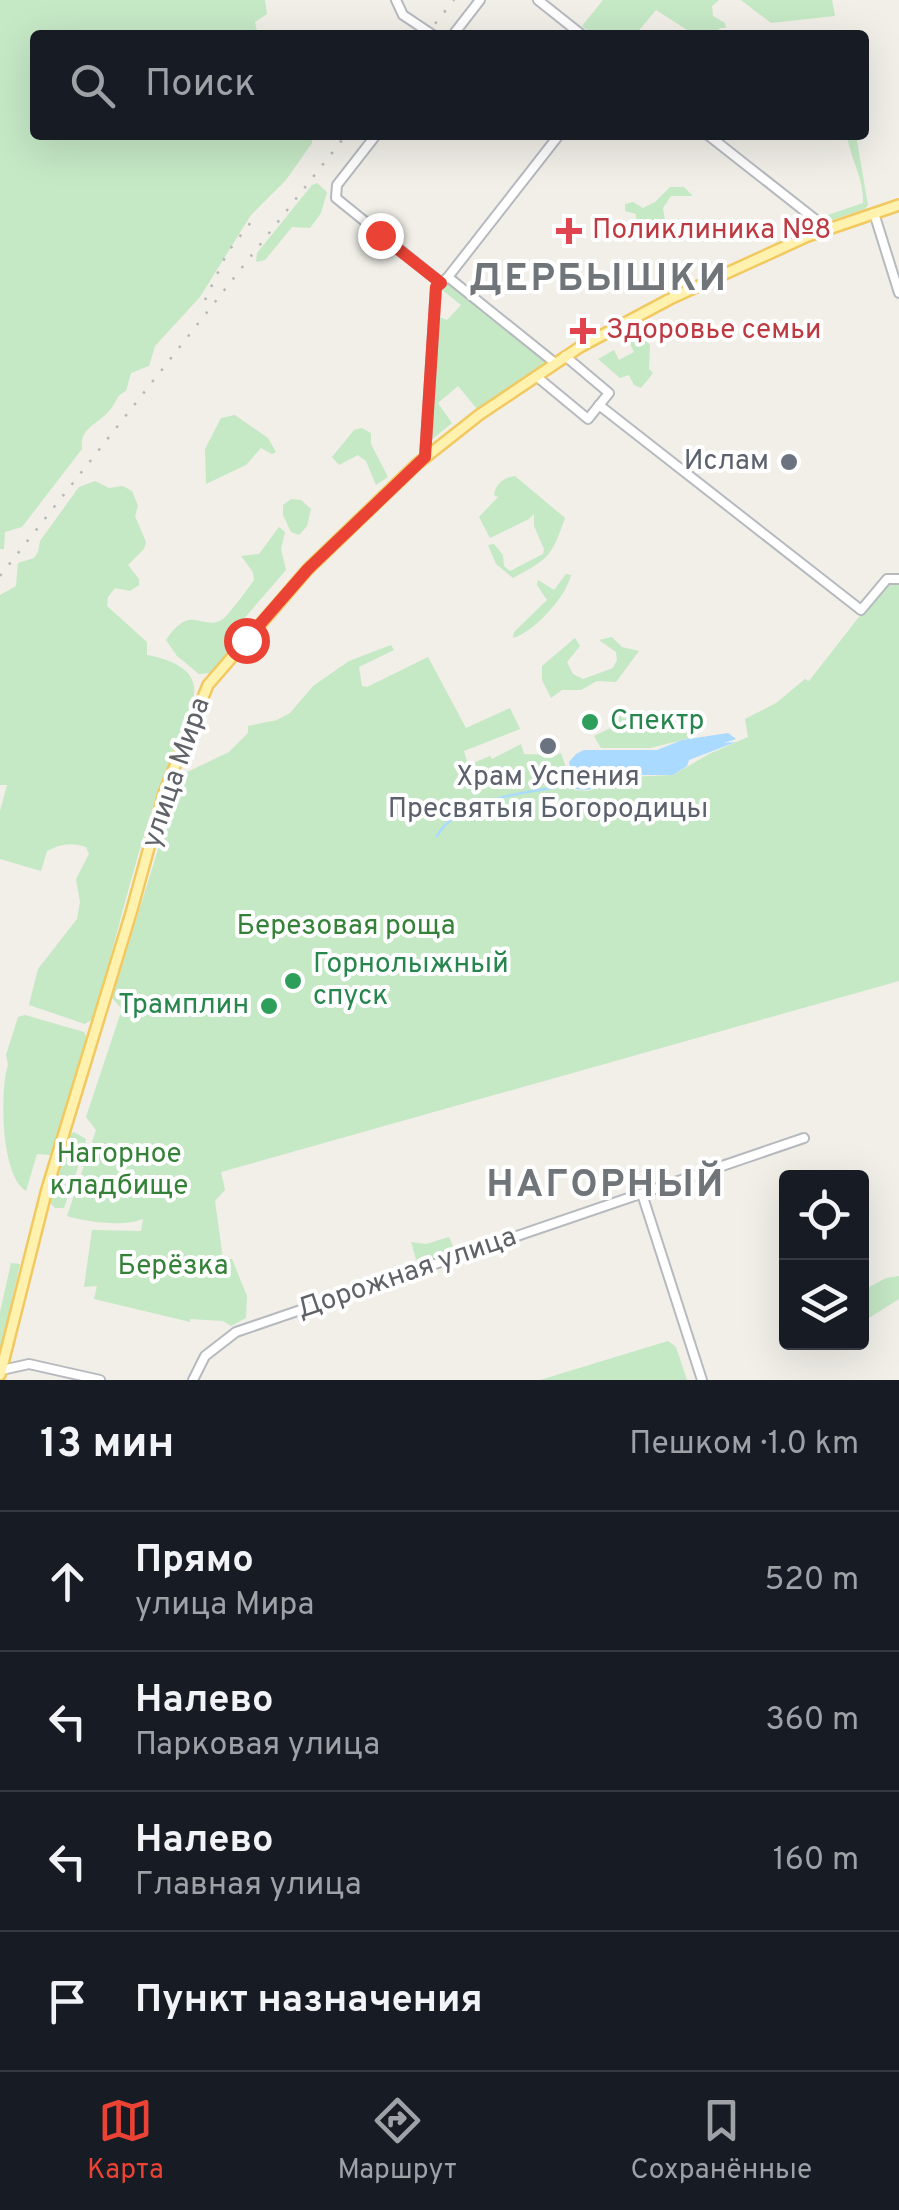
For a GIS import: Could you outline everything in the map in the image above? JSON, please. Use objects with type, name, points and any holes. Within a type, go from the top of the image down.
[{"type":"main road","name":"улица Мира","points":[[1,1373],[38,1220],[164,793],[208,685],[308,569],[425,457],[560,359],[663,302],[819,231],[899,205]]},
{"type":"street","points":[[396,0],[404,14],[427,30]]},
{"type":"street","points":[[457,30],[480,0]]},
{"type":"street","points":[[538,0],[576,30]]},
{"type":"street","points":[[372,140],[337,184],[335,195],[348,210],[442,282],[609,393],[588,420],[536,376]]},
{"type":"street","points":[[425,457],[442,282],[555,140]]},
{"type":"street","points":[[714,140],[816,220],[819,231]]},
{"type":"street","points":[[874,213],[899,294]]},
{"type":"street","points":[[599,406],[860,610],[888,579],[899,580]]},
{"type":"street","name":"Дорожная улица","points":[[193,1380],[206,1356],[236,1332],[804,1138]]},
{"type":"street","points":[[642,1194],[702,1380]]},
{"type":"street","points":[[1,1373],[28,1364],[100,1380]]},
{"type":"green space","points":[[0,0],[265,0],[267,14],[255,22],[257,30],[30,30],[30,140],[312,143],[286,180],[251,215],[200,297],[155,346],[149,366],[131,373],[126,391],[87,431],[82,449],[22,527],[5,532],[4,549],[0,549]]},
{"type":"green space","points":[[603,0],[719,0],[712,6],[713,16],[726,28],[687,30],[656,10],[639,30],[587,30],[582,26]]},
{"type":"green space","points":[[741,0],[832,0],[835,16],[771,23]]},
{"type":"green space","points":[[848,140],[857,140],[868,205],[826,222],[828,215],[863,203]]},
{"type":"green space","points":[[317,183],[327,192],[321,213],[310,228],[292,227],[265,260],[256,262],[257,253]]},
{"type":"green space","points":[[670,187],[684,187],[693,196],[671,196],[663,208],[665,221],[651,232],[646,221],[641,231],[636,231],[636,214],[625,211],[625,204],[633,202],[643,208]]},
{"type":"green space","points":[[448,281],[549,360],[477,409],[458,386],[438,403],[452,423],[430,441],[437,316],[447,320],[461,305],[441,289]]},
{"type":"green space","points":[[629,341],[650,345],[649,369],[653,373],[641,388],[634,385],[629,375],[620,378],[598,359],[614,350],[619,360],[634,352]]},
{"type":"green space","points":[[235,415],[268,438],[276,452],[261,448],[246,465],[206,484],[205,449],[221,418]]},
{"type":"green space","points":[[362,428],[371,433],[371,444],[388,477],[376,485],[366,461],[358,455],[339,465],[332,457],[354,430]]},
{"type":"green space","points":[[515,476],[565,518],[548,555],[513,578],[496,564],[488,545],[494,544],[510,571],[543,554],[534,514],[490,538],[479,517],[498,497],[494,495],[498,484]]},
{"type":"green space","points":[[95,481],[109,488],[123,486],[132,491],[138,506],[135,516],[146,542],[128,565],[139,585],[130,591],[115,588],[107,606],[147,642],[147,655],[183,668],[192,680],[194,699],[158,791],[94,1018],[85,1024],[29,1005],[38,969],[77,919],[80,902],[76,879],[89,854],[86,847],[66,844],[47,851],[41,871],[0,859],[0,811],[7,785],[0,785],[0,595],[16,586],[18,563],[34,558],[40,541],[79,487]]},
{"type":"green space","points":[[291,499],[301,500],[311,509],[307,526],[299,535],[291,532],[283,515],[283,505]]},
{"type":"green space","points":[[279,527],[285,532],[281,549],[286,570],[236,628],[233,648],[211,673],[199,674],[177,656],[166,640],[183,622],[209,623],[225,617],[254,580],[241,556],[259,554]]},
{"type":"green space","points":[[566,574],[571,575],[568,584],[556,603],[530,629],[513,638],[514,632],[547,600],[538,580],[554,590]]},
{"type":"green space","name":"Березовая роща","points":[[887,581],[899,581],[899,981],[221,1172],[225,1190],[215,1201],[223,1259],[232,1259],[247,1296],[246,1318],[231,1326],[223,1321],[190,1322],[94,1299],[97,1286],[84,1287],[92,1230],[141,1231],[143,1219],[105,1223],[67,1216],[96,1130],[86,1117],[122,1009],[112,998],[181,775],[229,752],[248,733],[248,726],[290,713],[313,686],[349,661],[391,645],[394,650],[359,667],[362,686],[428,657],[466,728],[510,708],[520,729],[464,751],[468,765],[490,756],[492,759],[521,744],[524,754],[561,753],[574,790],[588,791],[629,777],[673,775],[748,737],[745,719],[776,703],[805,679],[809,681]]},
{"type":"green space","points":[[612,637],[622,647],[639,651],[616,682],[597,681],[581,690],[562,690],[551,698],[542,680],[542,666],[575,638],[580,646],[567,662],[573,674],[583,679],[613,668],[616,652],[599,640]]},
{"type":"green space","points":[[619,710],[697,731],[695,737],[650,748],[601,748],[594,736],[617,725]]},
{"type":"green space","points":[[25,1015],[84,1032],[87,1038],[51,1155],[37,1154],[26,1191],[11,1168],[3,1111],[6,1055],[18,1017]]},
{"type":"green space","points":[[74,1132],[86,1139],[85,1147],[64,1208],[55,1208],[50,1203],[51,1196],[69,1135]]},
{"type":"green space","points":[[449,1237],[455,1251],[417,1263],[411,1242],[426,1244]]},
{"type":"green space","points":[[11,1263],[20,1264],[0,1356],[0,1312]]},
{"type":"green space","points":[[899,1276],[899,1299],[869,1318],[869,1287]]},
{"type":"green space","points":[[668,1341],[676,1347],[687,1380],[540,1380]]},
{"type":"water","points":[[728,733],[736,739],[724,743],[736,742],[689,760],[687,766],[673,775],[625,775],[588,790],[575,789],[569,762],[584,750],[657,750],[682,740]]},
{"type":"waterway","points":[[437,836],[446,824],[476,806],[567,786]]},
{"type":"railway","points":[[430,30],[454,0]]},
{"type":"railway","points":[[0,576],[342,140]]},
{"type":"railway","points":[[205,300],[227,253],[255,217]]},
{"type":"place","name":"Поликлиника №8","points":[[569,231]]},
{"type":"place","name":"Здоровье семьи","points":[[583,331]]},
{"type":"place","name":"Ислам","points":[[789,462]]},
{"type":"place","name":"Спектр","points":[[590,722]]},
{"type":"place","name":"Храм Успения Пресвятыя Богородицы","points":[[548,746]]},
{"type":"place","name":"Горнолыжный спуск","points":[[293,981]]},
{"type":"place","name":"Трамплин","points":[[269,1006]]},
{"type":"district","name":"ДЕРБЫШКИ","points":[[599,280]]},
{"type":"district","name":"НАГОРНЫЙ","points":[[606,1186]]},
{"type":"route","points":[[246,640],[308,569],[425,457],[436,287],[441,283],[380,235]]},
{"type":"park label","name":"Нагорное кладбище","points":[[119,1171]]},
{"type":"park label","name":"Берёзка","points":[[173,1267]]}]
